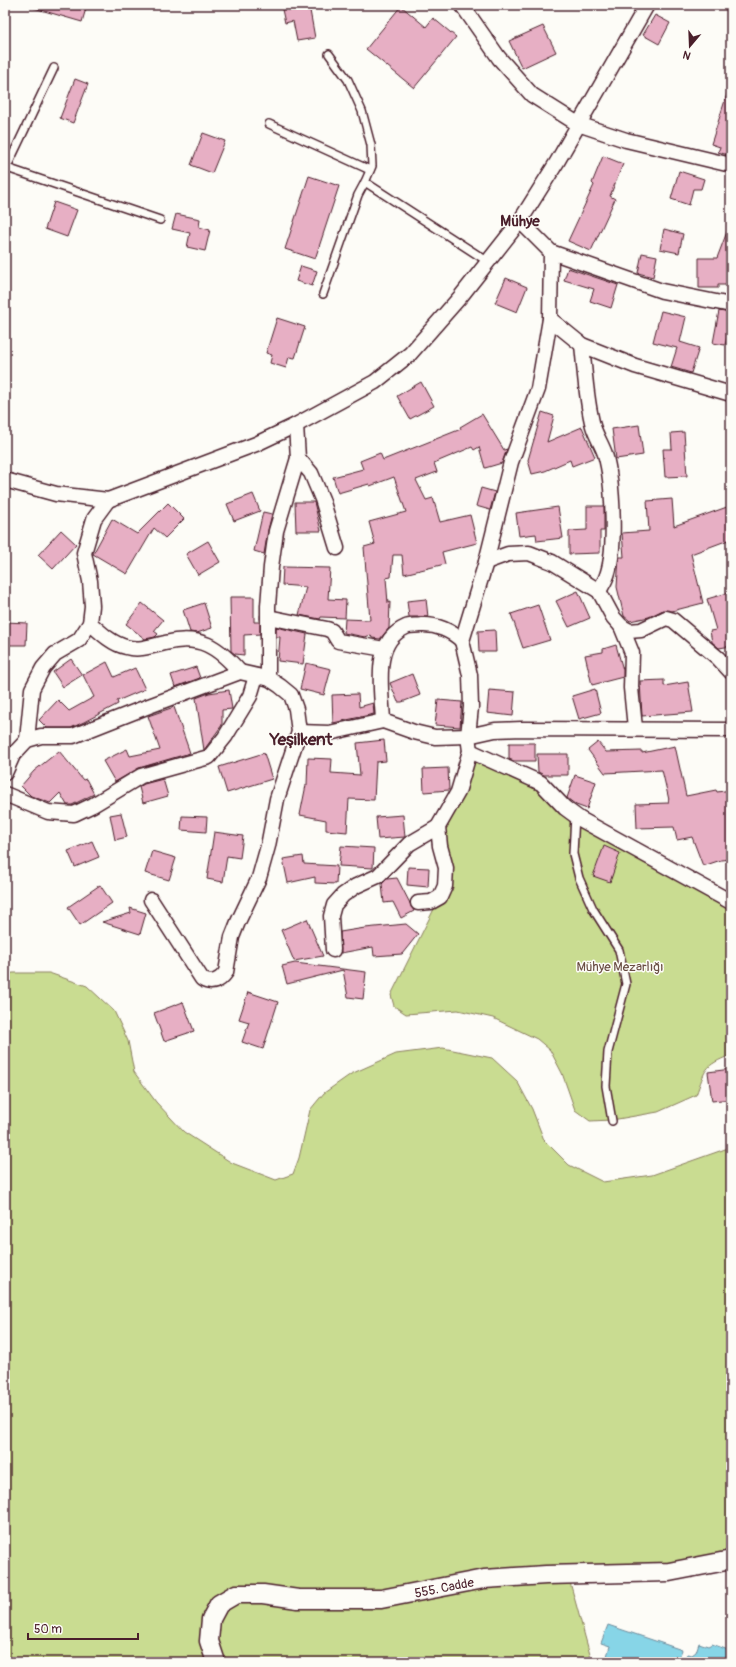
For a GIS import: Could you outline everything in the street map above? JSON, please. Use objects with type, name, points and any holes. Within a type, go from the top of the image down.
[{"type":"street","points":[[462,5],[499,58],[532,96],[578,124],[626,140],[731,165]]},
{"type":"street","points":[[5,480],[56,494],[108,500],[256,444],[296,425],[375,382],[410,354],[461,296],[520,221],[557,162],[647,5]]},
{"type":"street","points":[[520,221],[550,252],[662,292],[731,305]]},
{"type":"street","points":[[333,950],[331,916],[334,905],[343,895],[356,886],[378,876],[409,844],[438,827],[458,792],[470,752],[468,736],[471,707],[470,675],[462,641],[486,562],[511,462],[538,389],[550,319],[550,252]]},
{"type":"street","points":[[550,319],[582,345],[635,366],[731,394]]},
{"type":"street","points":[[582,345],[587,393],[594,426],[605,454],[611,479],[612,531],[610,556],[607,577],[599,591]]},
{"type":"street","points":[[5,794],[48,812],[74,814],[93,805],[141,776],[209,757],[225,737],[262,677],[268,617],[270,567],[276,531],[298,458],[296,425]]},
{"type":"street","points":[[298,458],[311,473],[322,499],[337,548]]},
{"type":"street","points":[[27,740],[32,689],[43,668],[55,654],[79,640],[90,623],[92,606],[90,581],[84,553],[94,518],[108,500]]},
{"type":"street","points":[[486,562],[508,554],[529,553],[552,562],[599,591],[613,617],[621,626],[629,631],[641,630],[666,618],[672,620],[718,658],[731,672]]},
{"type":"street","points":[[268,617],[327,629],[332,631],[338,641],[384,649]]},
{"type":"street","points":[[90,623],[111,640],[126,648],[148,648],[180,640],[200,642],[216,648],[240,672]]},
{"type":"street","points":[[383,721],[381,672],[384,649],[393,635],[407,626],[424,625],[438,627],[454,633],[462,641]]},
{"type":"street","points":[[621,626],[632,653],[631,688],[635,728]]},
{"type":"street","points":[[5,773],[13,756],[27,740],[41,736],[73,736],[240,672],[262,677],[280,686],[291,695],[296,709],[299,732],[277,799],[268,846],[259,878],[232,937],[228,965],[223,977],[214,982],[208,982],[202,979],[151,900]]},
{"type":"street","points":[[299,732],[330,733],[383,721],[414,732],[434,737],[468,736],[495,730],[522,728],[731,730]]},
{"type":"street","points":[[470,752],[541,783],[565,808],[575,815],[731,902]]},
{"type":"street","points":[[418,903],[431,902],[440,896],[445,886],[446,868],[440,846],[438,827]]},
{"type":"street","name":"555. Cadde","points":[[216,1662],[209,1641],[211,1619],[220,1604],[236,1594],[263,1594],[298,1599],[381,1599],[484,1579],[546,1575],[669,1572],[731,1560]]},
{"type":"lane","points":[[323,294],[358,195],[372,166],[372,145],[362,111],[348,80],[329,54]]},
{"type":"lane","points":[[54,68],[6,170],[160,220]]},
{"type":"lane","points":[[269,124],[370,170]]},
{"type":"lane","points":[[365,182],[487,262]]},
{"type":"lane","points":[[575,815],[573,854],[579,878],[593,909],[619,950],[626,984],[608,1052],[606,1086],[612,1121]]},
{"type":"green space","name":"Mühye Mezarlığı","points":[[470,751],[541,783],[565,808],[731,902],[731,1055],[715,1062],[707,1069],[696,1095],[658,1112],[612,1120],[590,1121],[575,1110],[562,1073],[550,1050],[537,1039],[493,1018],[458,1010],[406,1014],[394,1006],[391,995],[440,897],[438,827]]},
{"type":"green space","points":[[13,973],[49,973],[87,986],[114,1011],[128,1041],[134,1072],[156,1102],[184,1132],[232,1163],[276,1180],[293,1174],[299,1158],[310,1110],[324,1093],[351,1074],[396,1054],[443,1048],[492,1058],[517,1081],[532,1109],[544,1140],[569,1165],[603,1182],[652,1175],[731,1147],[731,1560],[568,1575],[592,1662],[5,1662],[5,975]]},
{"type":"water","points":[[608,1625],[682,1650],[677,1662],[610,1662],[607,1656],[610,1646],[601,1643]]},
{"type":"water","points":[[699,1643],[708,1646],[712,1644],[731,1651],[731,1662],[684,1662],[687,1654],[692,1655],[696,1652]]},
{"type":"building","points":[[34,5],[87,5],[82,22],[34,8]]},
{"type":"building","points":[[281,5],[309,5],[315,38],[297,41],[293,21],[285,23]]},
{"type":"building","points":[[401,6],[426,27],[433,18],[456,37],[414,88],[366,49]]},
{"type":"building","points":[[655,15],[670,23],[659,44],[643,35]]},
{"type":"building","points":[[543,26],[556,52],[522,68],[509,41]]},
{"type":"building","points":[[75,79],[88,84],[73,123],[60,118]]},
{"type":"building","points":[[728,91],[731,92],[731,156],[718,152],[720,147],[711,144]]},
{"type":"building","points":[[203,133],[225,141],[212,173],[191,165]]},
{"type":"building","points":[[603,156],[623,164],[610,196],[615,199],[591,251],[568,241],[594,185],[592,183]]},
{"type":"building","points":[[679,171],[704,179],[701,189],[693,189],[689,205],[671,199]]},
{"type":"building","points":[[309,176],[339,186],[315,259],[285,249]]},
{"type":"building","points":[[54,202],[77,210],[67,237],[45,229]]},
{"type":"building","points":[[176,214],[200,219],[199,227],[210,230],[205,251],[187,247],[190,233],[172,229]]},
{"type":"building","points":[[730,224],[731,285],[718,285],[718,288],[699,288],[699,258],[717,258]]},
{"type":"building","points":[[664,229],[683,234],[679,253],[660,249]]},
{"type":"building","points":[[642,253],[657,256],[653,277],[638,273]]},
{"type":"building","points":[[301,266],[317,271],[312,286],[296,281]]},
{"type":"building","points":[[568,268],[618,285],[611,308],[590,301],[594,289],[564,280]]},
{"type":"building","points":[[506,278],[527,287],[517,312],[495,303]]},
{"type":"building","points":[[661,311],[686,317],[680,342],[699,348],[691,373],[671,367],[677,348],[653,342]]},
{"type":"building","points":[[719,311],[731,313],[731,338],[727,338],[725,345],[713,343]]},
{"type":"building","points":[[277,318],[305,327],[295,358],[289,357],[286,368],[270,363],[272,355],[266,353]]},
{"type":"building","points":[[421,382],[434,406],[410,419],[397,396]]},
{"type":"building","points":[[542,412],[554,416],[547,442],[582,427],[595,457],[572,466],[570,460],[545,471],[532,474],[528,460]]},
{"type":"building","points":[[482,414],[504,450],[507,449],[502,463],[485,468],[479,447],[474,450],[472,447],[434,463],[437,472],[416,480],[426,500],[433,498],[440,522],[470,515],[477,543],[442,552],[445,564],[404,574],[402,555],[393,555],[391,577],[386,578],[388,603],[390,602],[389,628],[380,639],[372,638],[371,635],[365,637],[344,633],[345,619],[370,620],[364,547],[375,544],[369,522],[406,512],[394,477],[370,486],[369,484],[338,493],[333,477],[363,469],[360,461],[380,453],[383,460],[461,429],[460,427]]},
{"type":"building","points":[[639,425],[643,455],[616,459],[612,429]]},
{"type":"building","points":[[684,432],[687,476],[665,477],[663,449],[672,449],[671,433]]},
{"type":"building","points":[[481,488],[495,492],[490,510],[476,506]]},
{"type":"building","points":[[253,494],[260,511],[234,521],[227,504]]},
{"type":"building","points":[[672,499],[674,526],[727,507],[731,517],[731,539],[691,554],[703,603],[672,611],[663,610],[649,617],[630,621],[624,616],[617,587],[619,557],[624,557],[622,533],[649,531],[647,501]]},
{"type":"building","points":[[295,502],[314,502],[321,531],[296,531]]},
{"type":"building","points":[[168,503],[184,519],[165,538],[154,528],[127,574],[93,554],[112,519],[137,534]]},
{"type":"building","points":[[587,506],[604,506],[604,531],[600,531],[600,553],[569,554],[569,531],[587,530]]},
{"type":"building","points":[[558,507],[563,538],[537,541],[536,534],[519,536],[516,513]]},
{"type":"building","points":[[263,512],[272,514],[264,554],[254,551]]},
{"type":"building","points":[[61,530],[76,544],[53,569],[38,555]]},
{"type":"building","points":[[208,541],[220,562],[198,575],[186,554]]},
{"type":"building","points":[[283,567],[330,568],[328,599],[346,600],[345,618],[321,617],[320,619],[299,615],[306,587],[282,585]]},
{"type":"building","points":[[578,591],[590,618],[569,627],[556,601]]},
{"type":"building","points":[[731,592],[731,646],[719,648],[712,642],[710,631],[716,630],[707,599]]},
{"type":"building","points":[[230,597],[254,597],[254,622],[260,622],[260,634],[244,635],[244,655],[235,654],[231,651]]},
{"type":"building","points":[[426,599],[428,617],[409,617],[407,601]]},
{"type":"building","points":[[142,603],[163,620],[154,631],[158,634],[155,637],[145,639],[126,624]]},
{"type":"building","points":[[204,603],[212,628],[197,633],[190,632],[183,610]]},
{"type":"building","points":[[538,605],[550,640],[523,648],[511,614]]},
{"type":"building","points":[[5,622],[27,623],[26,645],[5,645]]},
{"type":"building","points":[[276,627],[307,634],[303,664],[278,661],[280,637],[276,637]]},
{"type":"building","points":[[495,630],[496,652],[479,652],[478,631]]},
{"type":"building","points":[[616,645],[623,670],[623,677],[592,685],[585,655],[603,652],[603,649]]},
{"type":"building","points":[[71,659],[82,675],[63,687],[53,672]]},
{"type":"building","points":[[107,662],[114,677],[135,668],[145,689],[117,701],[118,704],[71,728],[47,728],[39,720],[58,700],[69,711],[94,697],[83,675]]},
{"type":"building","points":[[306,663],[331,669],[324,695],[300,689]]},
{"type":"building","points":[[196,667],[200,678],[175,687],[171,675]]},
{"type":"building","points":[[412,674],[420,695],[402,702],[398,702],[390,683]]},
{"type":"building","points":[[664,680],[664,686],[688,682],[693,712],[642,716],[640,681]]},
{"type":"building","points":[[595,689],[601,713],[579,719],[572,696]]},
{"type":"building","points":[[229,690],[232,709],[222,710],[222,725],[204,750],[196,698],[209,693]]},
{"type":"building","points":[[489,690],[515,692],[513,716],[487,713]]},
{"type":"building","points":[[358,694],[359,707],[373,703],[374,714],[333,723],[332,695]]},
{"type":"building","points":[[438,700],[462,702],[460,727],[435,725]]},
{"type":"building","points":[[174,707],[190,753],[139,768],[115,782],[103,761],[127,749],[130,756],[160,750],[148,716]]},
{"type":"building","points":[[384,740],[386,761],[376,762],[374,800],[349,799],[347,832],[326,830],[326,820],[300,815],[307,785],[308,758],[332,759],[331,773],[360,775],[357,743]]},
{"type":"building","points":[[598,742],[606,752],[642,751],[642,753],[675,746],[686,796],[716,790],[717,792],[731,790],[731,859],[721,860],[703,866],[692,837],[677,840],[674,827],[637,828],[636,804],[669,803],[662,770],[605,773],[588,750]]},
{"type":"building","points":[[509,743],[535,743],[535,761],[514,761],[509,759]]},
{"type":"building","points":[[59,751],[83,780],[86,779],[94,794],[72,805],[67,805],[60,793],[50,803],[31,796],[21,786],[34,771]]},
{"type":"building","points":[[264,753],[272,779],[227,793],[219,767]]},
{"type":"building","points":[[537,754],[568,754],[568,775],[544,775],[538,772]]},
{"type":"building","points":[[448,768],[449,790],[424,792],[423,769]]},
{"type":"building","points":[[575,775],[596,782],[587,809],[576,805],[567,798]]},
{"type":"building","points":[[163,779],[168,796],[143,803],[139,787],[144,784]]},
{"type":"building","points":[[121,813],[127,837],[115,840],[110,815]]},
{"type":"building","points":[[403,815],[405,837],[378,839],[376,817]]},
{"type":"building","points":[[182,816],[207,817],[206,832],[181,830]]},
{"type":"building","points":[[214,832],[243,836],[240,858],[227,856],[223,882],[207,879]]},
{"type":"building","points":[[92,841],[99,857],[75,867],[68,851]]},
{"type":"building","points":[[341,846],[374,848],[373,868],[339,866]]},
{"type":"building","points":[[604,846],[620,853],[610,882],[593,876]]},
{"type":"building","points":[[152,851],[176,858],[169,880],[145,873]]},
{"type":"building","points":[[303,856],[304,864],[337,866],[336,884],[315,883],[315,877],[288,883],[283,859]]},
{"type":"building","points":[[408,867],[429,868],[428,887],[407,885]]},
{"type":"building","points":[[397,878],[414,911],[401,918],[393,902],[384,903],[382,884],[387,879]]},
{"type":"building","points":[[100,885],[112,903],[80,925],[68,907]]},
{"type":"building","points":[[130,908],[146,913],[140,934],[102,922],[131,913]]},
{"type":"building","points":[[307,919],[323,956],[294,961],[281,930]]},
{"type":"building","points":[[406,924],[418,934],[402,954],[374,956],[373,947],[341,953],[340,932]]},
{"type":"building","points":[[295,963],[366,972],[363,999],[348,997],[343,970],[287,984],[282,966]]},
{"type":"building","points":[[248,992],[278,1002],[263,1049],[242,1042],[249,1022],[239,1019]]},
{"type":"building","points":[[183,1002],[194,1031],[164,1041],[154,1013]]},
{"type":"building","points":[[731,1069],[731,1099],[712,1101],[708,1072]]},
{"type":"district","name":"Mühye","points":[[520,221]]},
{"type":"district","name":"Yeşilkent","points":[[301,739]]}]
